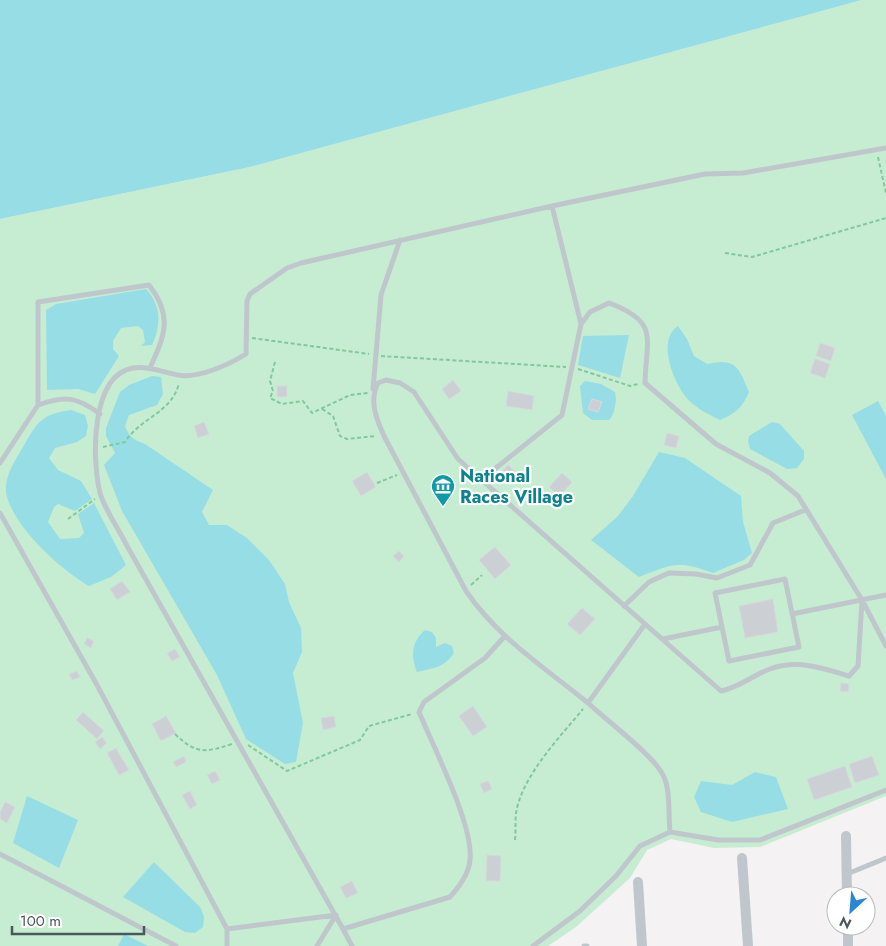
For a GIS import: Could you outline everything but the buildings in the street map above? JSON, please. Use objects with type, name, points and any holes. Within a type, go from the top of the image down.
[{"type":"street","points":[[846,836],[847,886]]},
{"type":"street","points":[[742,858],[748,946]]},
{"type":"street","points":[[638,882],[642,946]]},
{"type":"lane","points":[[352,946],[344,928],[126,544],[101,495],[94,461],[100,414],[107,386],[120,373],[132,368],[150,368],[180,376],[218,368],[236,361],[246,354],[247,301],[250,294],[286,268],[301,262],[705,174],[743,173],[886,148]]},
{"type":"lane","points":[[481,480],[562,415],[580,324],[552,206]]},
{"type":"lane","points":[[400,240],[381,295],[376,355],[373,392],[374,409],[384,436],[466,591],[481,613],[504,637],[588,703],[651,759],[663,774],[666,783],[670,832]]},
{"type":"lane","points":[[0,463],[38,405],[38,302],[149,285],[164,309],[164,328],[150,368]]},
{"type":"lane","points":[[580,324],[590,312],[609,304],[627,310],[643,321],[649,340],[645,383],[716,444],[770,473],[798,496],[862,600],[886,646]]},
{"type":"lane","points":[[373,392],[378,383],[386,380],[400,383],[414,392],[458,459],[721,691],[735,688],[771,668],[806,663],[849,676],[858,666],[862,600]]},
{"type":"lane","points":[[38,405],[65,399],[82,400],[100,414]]},
{"type":"lane","points":[[624,606],[650,582],[669,573],[696,574],[717,578],[750,565],[773,523],[806,510]]},
{"type":"lane","points":[[0,513],[97,685],[227,929],[227,946]]},
{"type":"lane","points":[[785,579],[792,614],[799,647],[729,661],[715,593],[785,579]]},
{"type":"lane","points":[[792,614],[886,595]]},
{"type":"lane","points":[[588,703],[645,624]]},
{"type":"lane","points":[[662,639],[722,627]]},
{"type":"lane","points":[[344,928],[450,897],[461,884],[470,861],[468,830],[419,712],[424,702],[485,658],[504,637]]},
{"type":"lane","points":[[533,946],[580,911],[616,876],[640,846],[670,832],[718,840],[760,840],[886,790]]},
{"type":"lane","points":[[0,854],[176,946]]},
{"type":"lane","points":[[847,875],[886,858]]},
{"type":"lane","points":[[227,929],[336,915]]},
{"type":"lane","points":[[317,946],[336,915]]},
{"type":"path","points":[[876,150],[886,193]]},
{"type":"path","points":[[724,253],[752,257],[886,218]]},
{"type":"path","points":[[245,337],[376,355],[573,367],[630,386],[645,383]]},
{"type":"path","points":[[275,362],[270,381],[273,392],[270,398],[282,404],[303,401],[312,413],[350,394],[373,392]]},
{"type":"path","points":[[109,447],[125,442],[131,433],[175,397],[180,376]]},
{"type":"path","points":[[322,409],[333,416],[340,436],[347,439],[365,436],[384,436]]},
{"type":"path","points":[[378,484],[404,473]]},
{"type":"path","points":[[68,519],[101,495]]},
{"type":"path","points":[[466,591],[482,575]]},
{"type":"path","points":[[515,840],[516,812],[528,783],[547,753],[588,703]]},
{"type":"path","points":[[175,734],[187,745],[198,751],[214,750],[238,742],[244,742],[287,771],[360,740],[369,726],[419,712]]},
{"type":"green space","name":"National Races Village","points":[[862,0],[886,0],[886,796],[760,847],[714,848],[671,839],[647,850],[630,878],[576,927],[548,946],[0,946],[0,219],[250,167]]},
{"type":"water","points":[[0,0],[862,0],[250,167],[0,219]]},
{"type":"water","points":[[146,289],[155,302],[158,316],[157,331],[152,345],[141,346],[145,342],[143,330],[138,326],[121,328],[113,341],[113,349],[119,356],[95,394],[78,389],[47,390],[46,310],[56,304]]},
{"type":"water","points":[[678,326],[687,339],[694,356],[707,364],[717,362],[730,363],[739,371],[749,392],[741,406],[730,415],[720,420],[701,410],[692,404],[680,388],[672,370],[668,350],[668,340]]},
{"type":"water","points":[[629,335],[620,378],[578,365],[583,336]]},
{"type":"water","points":[[152,376],[161,377],[163,394],[157,405],[129,415],[125,426],[128,433],[213,490],[202,512],[209,525],[227,525],[247,538],[269,560],[285,584],[289,602],[301,628],[302,652],[293,673],[303,723],[296,762],[285,764],[246,739],[217,675],[122,511],[104,465],[115,453],[106,436],[106,428],[120,392],[129,385]]},
{"type":"water","points":[[585,381],[601,384],[615,392],[615,407],[609,420],[592,420],[583,413],[580,386]]},
{"type":"water","points":[[878,401],[886,416],[886,479],[852,415]]},
{"type":"water","points":[[71,410],[85,415],[88,426],[86,436],[77,442],[55,448],[49,458],[58,470],[81,481],[92,499],[75,511],[58,504],[54,507],[48,522],[60,539],[79,538],[84,533],[78,514],[94,503],[126,565],[111,577],[89,586],[65,570],[30,535],[12,510],[6,490],[10,470],[37,425],[53,414]]},
{"type":"water","points":[[772,422],[780,424],[804,451],[804,459],[797,468],[787,469],[750,449],[749,436]]},
{"type":"water","points":[[659,452],[685,458],[741,496],[743,522],[752,553],[744,560],[713,573],[691,566],[675,565],[639,577],[591,540],[618,516],[633,496]]},
{"type":"water","points":[[425,630],[432,632],[436,638],[436,647],[445,643],[452,646],[454,653],[442,665],[417,672],[413,660],[414,649],[417,639]]},
{"type":"water","points":[[755,772],[776,777],[788,809],[732,822],[701,812],[694,797],[701,781],[732,785]]},
{"type":"water","points":[[27,796],[78,820],[59,868],[13,843]]},
{"type":"water","points":[[154,862],[201,908],[204,917],[203,927],[195,933],[185,932],[123,897]]},
{"type":"water","points":[[124,934],[148,946],[118,946]]},
{"type":"place","name":"National Races Village","points":[[443,507]]}]
